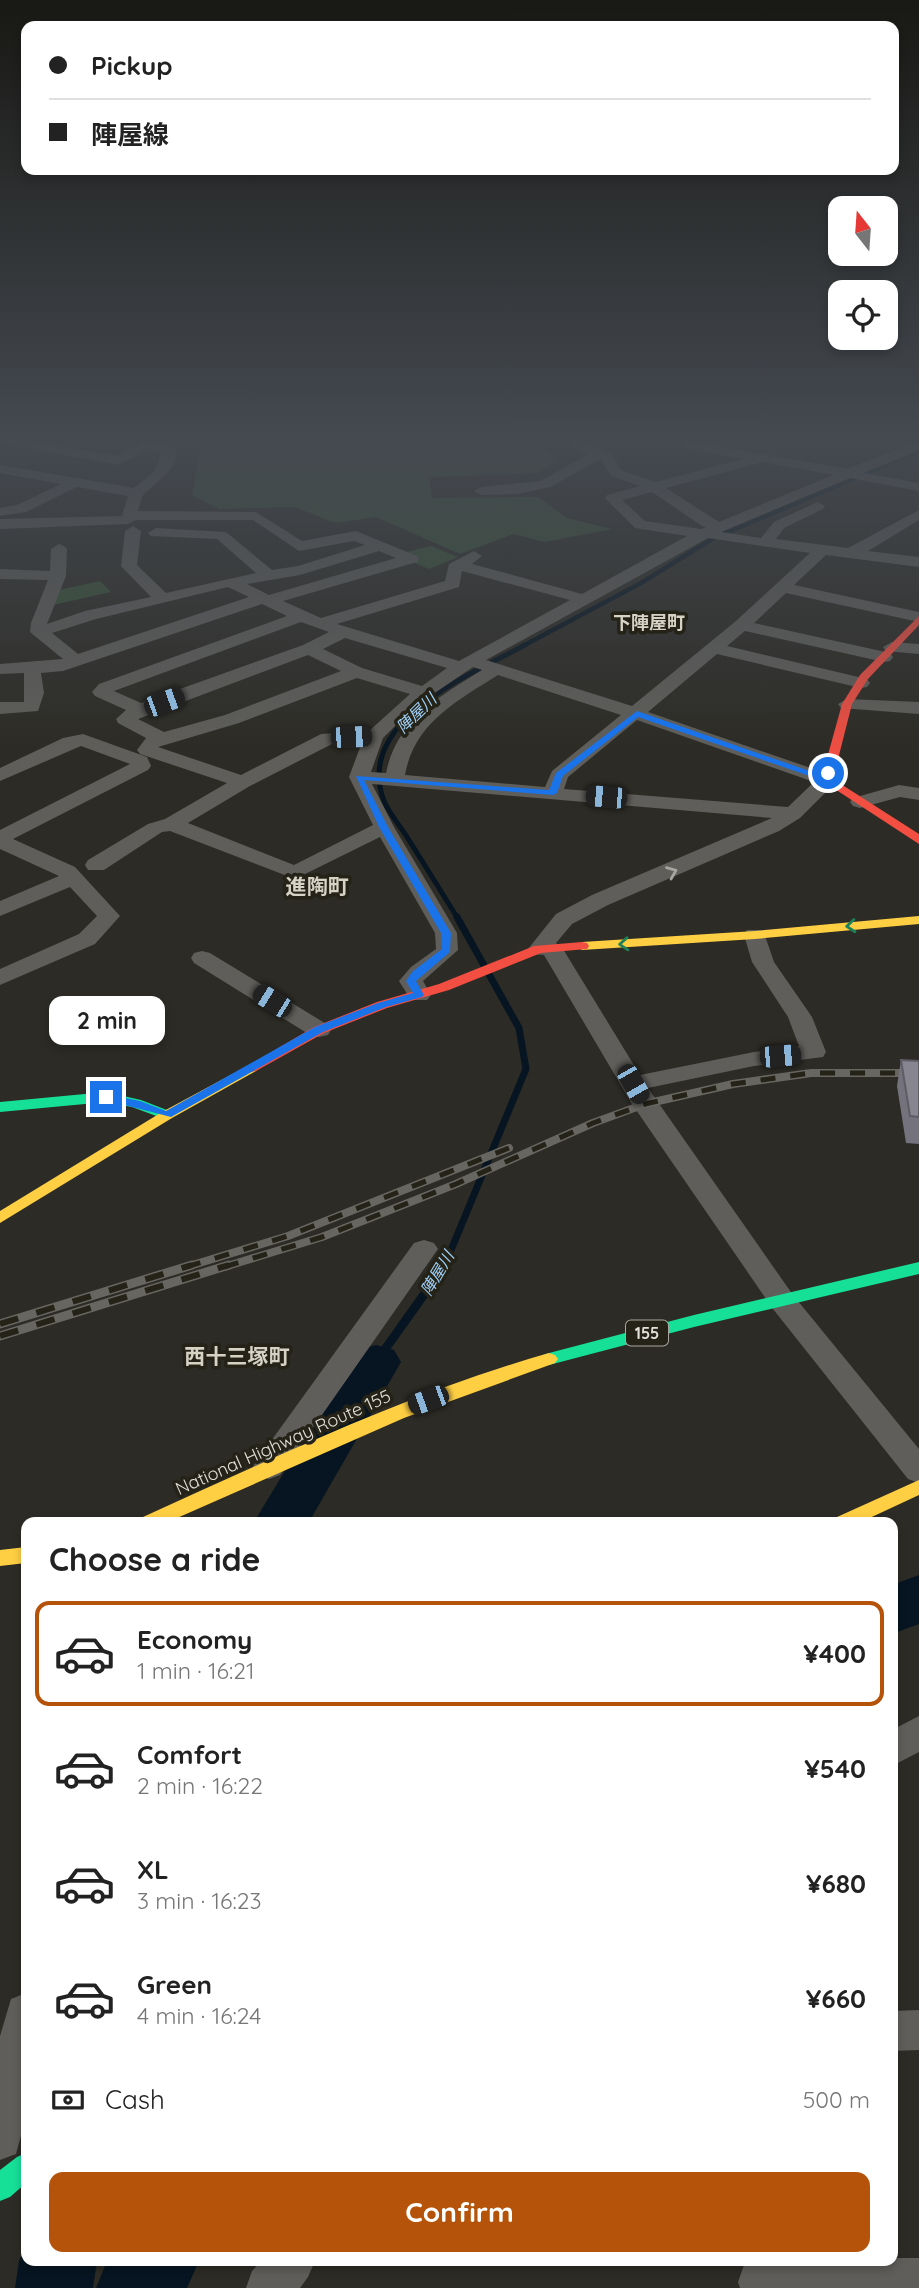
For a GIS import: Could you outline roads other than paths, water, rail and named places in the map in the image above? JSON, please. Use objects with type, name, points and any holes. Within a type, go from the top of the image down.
[{"type":"main road","points":[[919,618],[860,683],[847,704],[827,780],[919,840]]},
{"type":"main road","points":[[0,1218],[167,1115],[319,1030],[382,1005],[419,995],[545,949],[755,935],[919,920]]},
{"type":"main road","points":[[0,1107],[106,1097],[136,1103],[167,1115]]},
{"type":"main road","name":"National Highway Route 155","points":[[161,1517],[381,1416],[474,1383],[613,1341],[919,1268]]},
{"type":"main road","points":[[855,1517],[919,1487]]},
{"type":"main road","points":[[0,1559],[21,1556]]},
{"type":"main road","points":[[6,2183],[21,2170]]},
{"type":"street","points":[[130,542],[129,566],[163,599]]},
{"type":"street","points":[[228,542],[267,573]]},
{"type":"street","points":[[293,542],[299,546],[323,542]]},
{"type":"street","points":[[0,669],[57,667],[265,599],[411,559],[370,542]]},
{"type":"street","points":[[419,995],[411,981],[447,950],[446,933],[384,827],[363,778],[374,736],[408,703],[424,692],[480,666],[583,599],[696,542]]},
{"type":"street","points":[[766,542],[919,562]]},
{"type":"street","points":[[853,552],[875,542]]},
{"type":"street","points":[[39,632],[91,615],[267,573],[300,570],[380,546]]},
{"type":"street","points":[[553,793],[559,775],[637,714],[742,625],[824,548]]},
{"type":"street","points":[[59,549],[58,576],[38,623],[39,632],[76,661]]},
{"type":"street","points":[[321,624],[453,584],[455,567],[474,556]]},
{"type":"street","points":[[458,565],[583,599]]},
{"type":"street","points":[[0,574],[58,576]]},
{"type":"street","points":[[230,582],[301,616],[343,632],[480,666],[637,714],[827,780],[793,814],[772,827],[600,900],[564,919],[545,949],[633,1084],[783,1301],[919,1471]]},
{"type":"street","points":[[783,587],[919,618]]},
{"type":"street","points":[[140,710],[101,692],[105,688],[301,616]]},
{"type":"street","points":[[742,625],[888,652],[919,649]]},
{"type":"street","points":[[162,739],[125,719],[140,710],[309,649],[343,632]]},
{"type":"street","points":[[158,633],[197,655]]},
{"type":"street","points":[[714,648],[860,683]]},
{"type":"street","points":[[309,649],[356,672],[424,692]]},
{"type":"street","points":[[391,779],[400,752],[415,727],[448,699],[480,666]]},
{"type":"street","points":[[0,708],[32,707],[35,694],[32,668]]},
{"type":"street","points":[[243,782],[147,750],[151,743],[232,719],[356,672]]},
{"type":"street","points":[[847,704],[919,708]]},
{"type":"street","points":[[96,865],[155,828],[172,824],[243,782],[328,738],[374,736]]},
{"type":"street","points":[[0,775],[70,742],[83,740],[140,761],[141,766],[0,839]]},
{"type":"street","points":[[363,778],[793,814]]},
{"type":"street","points":[[860,802],[899,791],[919,794]]},
{"type":"street","points":[[172,824],[295,873],[384,827]]},
{"type":"street","points":[[0,839],[67,872],[109,916],[88,940],[0,978]]},
{"type":"street","points":[[0,909],[73,878]]},
{"type":"street","points":[[633,1084],[754,1059],[814,1052],[800,1017],[763,962],[755,935]]},
{"type":"street","points":[[202,958],[319,1030]]},
{"type":"street","points":[[275,1466],[424,1249]]},
{"type":"street","points":[[898,1747],[919,1732]]},
{"type":"street","points":[[898,2031],[919,2030]]},
{"type":"street","points":[[0,2138],[21,2037]]},
{"type":"street","points":[[270,2288],[288,2266]]},
{"type":"street","points":[[760,2277],[919,2281]]},
{"type":"waterway","name":"陣屋川","points":[[521,647],[641,583],[708,542]]},
{"type":"waterway","name":"陣屋川","points":[[458,919],[386,806],[379,773],[386,747],[401,724],[423,704],[476,670],[525,645]]},
{"type":"waterway","name":"陣屋川","points":[[445,1266],[526,1069],[519,1028],[457,917]]},
{"type":"waterway","name":"陣屋川","points":[[376,1362],[445,1266]]},
{"type":"waterway","points":[[284,1517],[376,1362]]},
{"type":"waterway","points":[[898,1608],[919,1598]]},
{"type":"waterway","name":"陣屋川","points":[[54,2288],[57,2266]]},
{"type":"waterway","points":[[135,2288],[155,2266]]},
{"type":"railway","points":[[224,1267],[322,1237],[456,1184],[593,1123],[645,1104],[733,1084],[811,1073],[919,1073]]},
{"type":"railway","points":[[186,1267],[288,1236],[509,1148]]},
{"type":"railway","points":[[0,1324],[192,1265]]},
{"type":"railway","points":[[0,1336],[229,1265]]},
{"type":"district","name":"下陣屋町","points":[[649,622]]},
{"type":"district","name":"進陶町","points":[[317,886]]},
{"type":"district","name":"西十三塚町","points":[[237,1356]]}]
